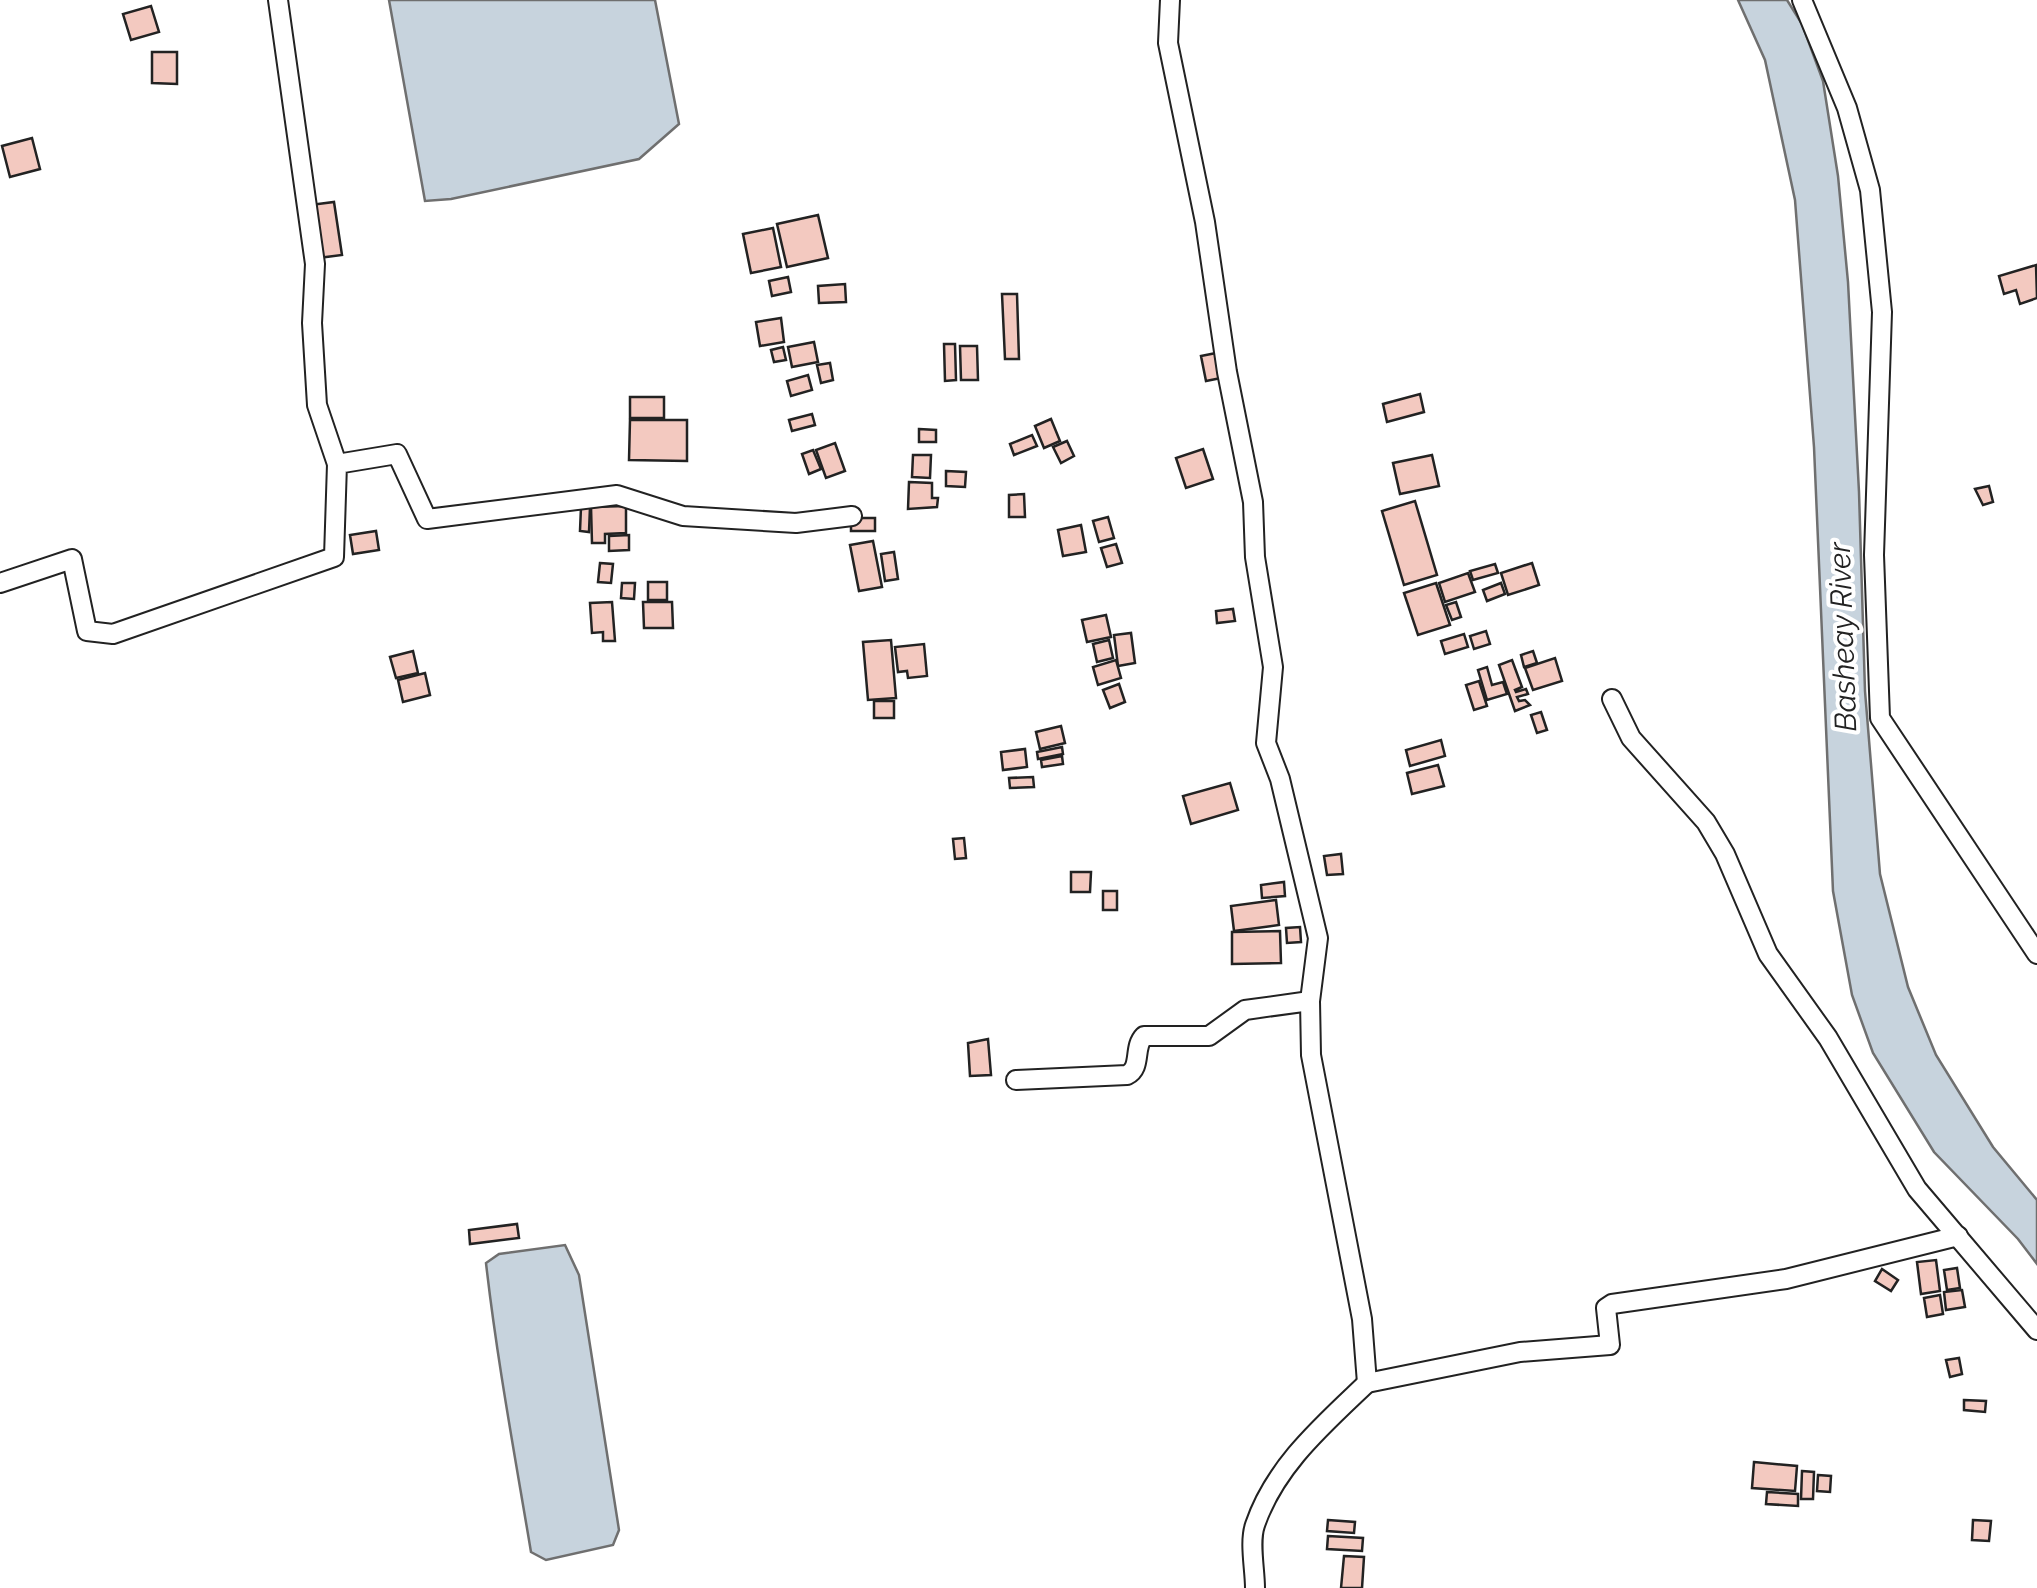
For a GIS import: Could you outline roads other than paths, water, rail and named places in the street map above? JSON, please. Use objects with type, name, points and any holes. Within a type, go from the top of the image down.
[{"type":"street","points":[[0,583],[72,558],[87,631],[114,634],[334,557],[337,464],[318,405],[312,322],[315,264],[278,0]]},
{"type":"street","points":[[1170,0],[1168,43],[1253,502],[1255,558],[1274,667],[1266,743],[1280,779],[1318,938],[1310,1001],[1310,1055],[1362,1320],[1367,1383]]},
{"type":"street","points":[[1802,0],[1846,108],[1870,190],[1882,312],[1874,555],[1880,718],[2037,954]]},
{"type":"street","points":[[337,464],[397,454],[427,519],[617,495],[683,516],[796,523],[852,516]]},
{"type":"street","points":[[1612,699],[1631,738],[1706,822],[1768,954],[1828,1038],[1917,1189],[2037,1330]]},
{"type":"street","points":[[1016,1080],[1127,1075],[1134,1068],[1144,1036],[1209,1036],[1245,1010],[1310,1001]]},
{"type":"street","points":[[1255,1588],[1254,1528],[1283,1470],[1313,1434],[1367,1383],[1520,1352],[1610,1345],[1606,1308],[1612,1304],[1786,1279],[1958,1236]]},
{"type":"water","points":[[389,0],[655,0],[679,124],[639,159],[451,199],[425,201]]},
{"type":"water","name":"Basheay River","points":[[1738,0],[1787,0],[1802,24],[1823,81],[1838,176],[1848,282],[1865,691],[1880,874],[1908,987],[1936,1055],[1993,1147],[2037,1200],[2037,1264],[1934,1152],[1873,1053],[1852,995],[1833,891],[1814,447],[1795,200],[1765,60]]},
{"type":"water","points":[[565,1245],[579,1275],[619,1530],[613,1545],[546,1560],[531,1552],[486,1263],[499,1254]]}]
